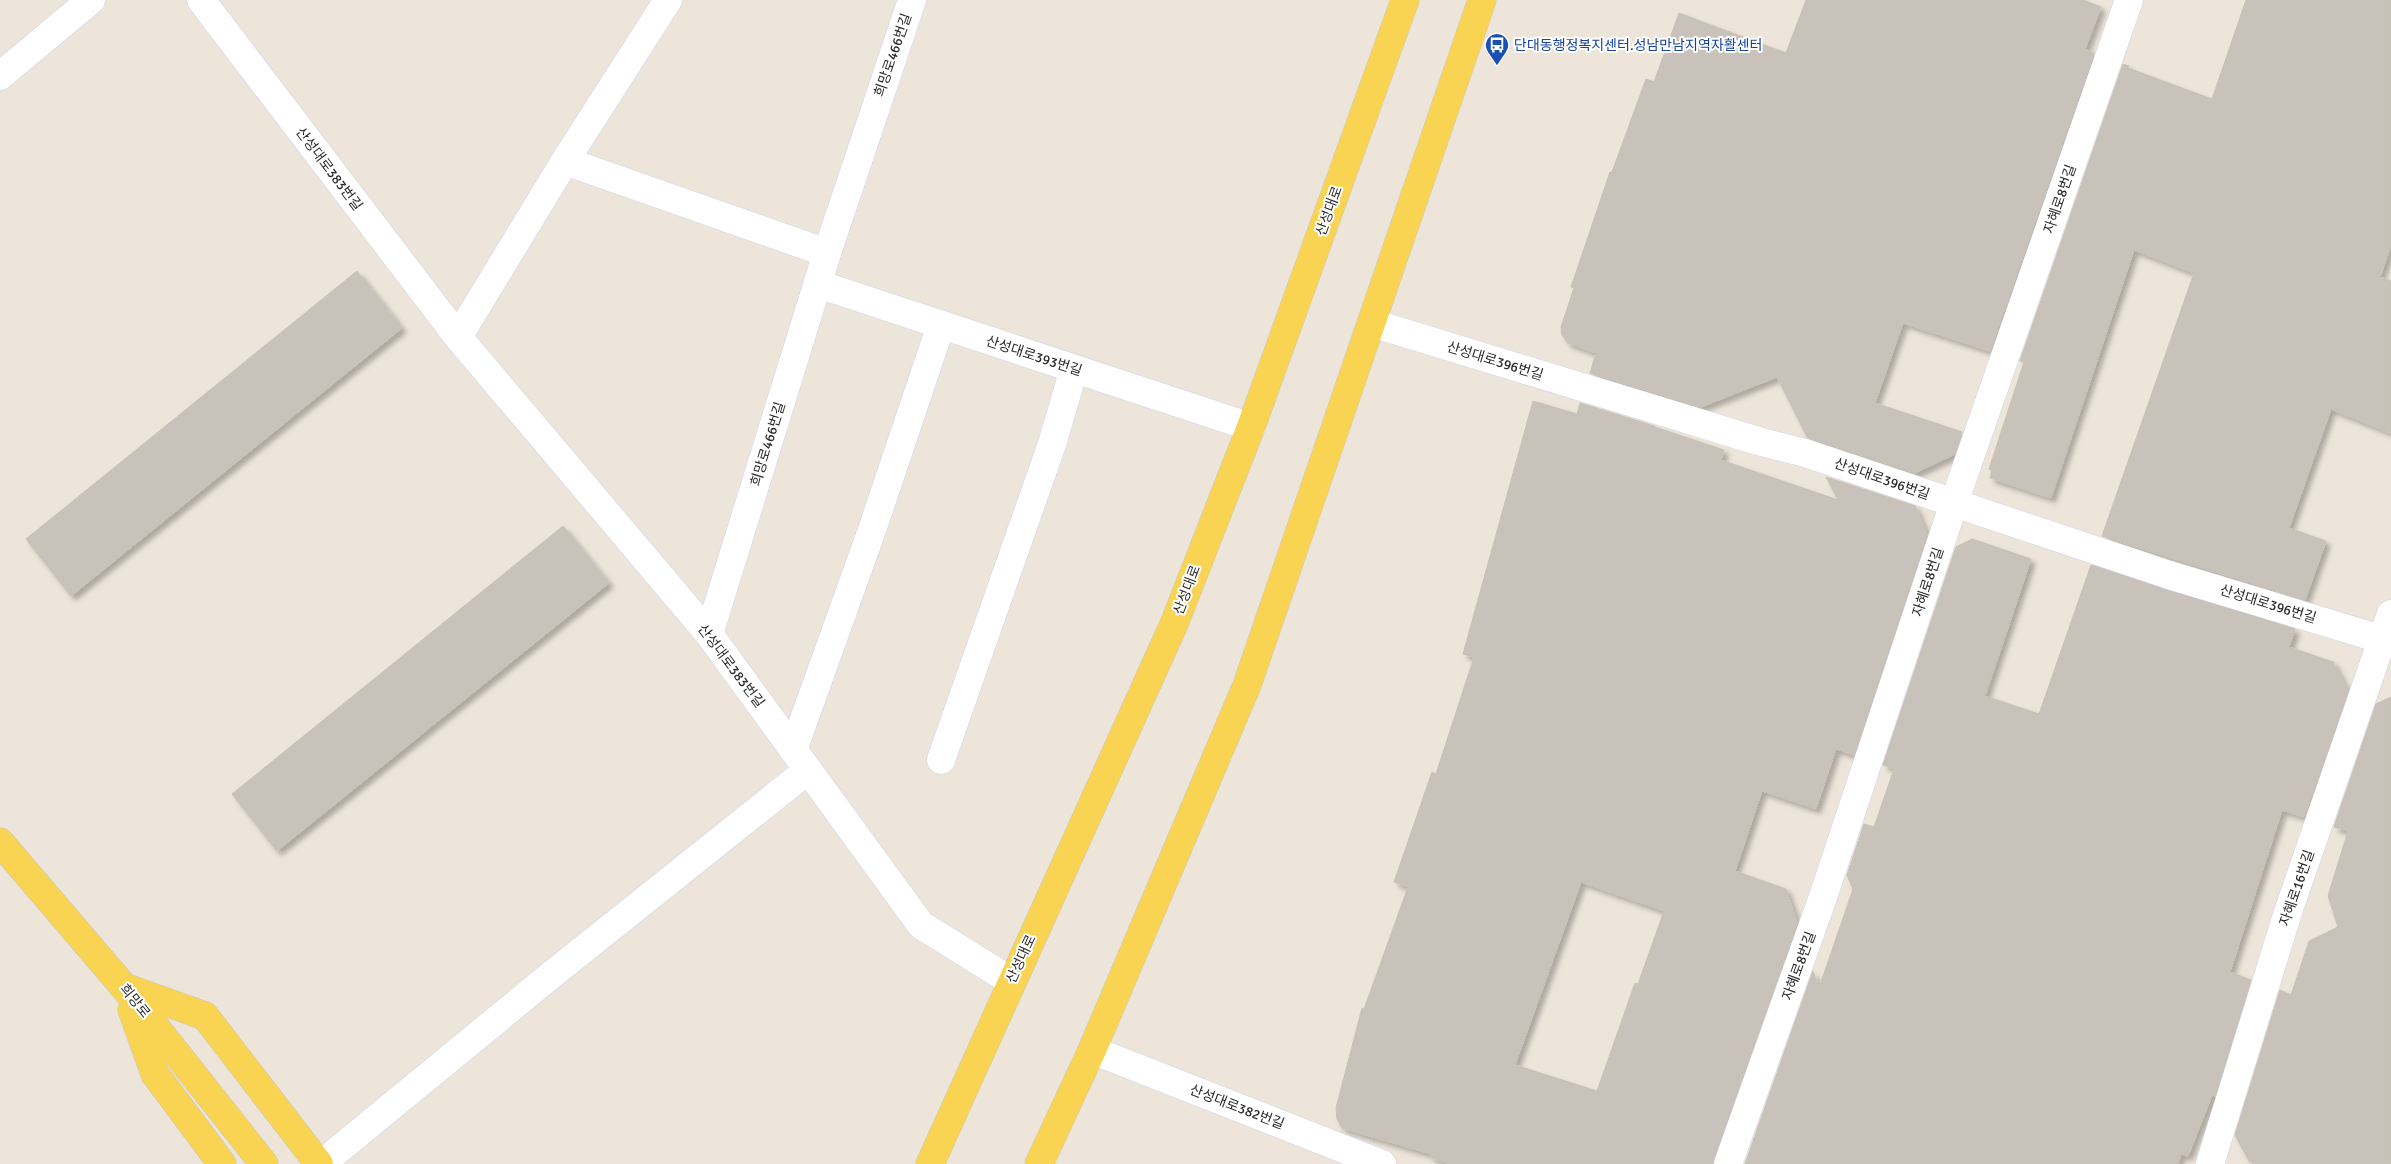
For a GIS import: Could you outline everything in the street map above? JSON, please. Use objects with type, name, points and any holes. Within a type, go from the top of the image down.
[{"type":"main road","name":"산성대로","points":[[930,1164],[1011,981],[1174,624],[1250,427],[1405,0]]},
{"type":"main road","points":[[1039,1164],[1092,1050],[1247,685],[1482,0]]},
{"type":"main road","name":"희망로","points":[[0,842],[124,987],[264,1164]]},
{"type":"main road","points":[[124,987],[205,1016],[320,1164]]},
{"type":"main road","points":[[124,987],[155,1074],[222,1164]]},
{"type":"street","points":[[0,76],[91,0]]},
{"type":"street","name":"산성대로383번길","points":[[201,0],[458,337],[709,634],[921,924],[1011,981]]},
{"type":"street","points":[[458,337],[565,161],[668,0]]},
{"type":"street","name":"희망로466번길","points":[[709,634],[827,253],[912,0]]},
{"type":"street","name":"자혜로8번길","points":[[1728,1164],[1823,897],[1954,504],[2129,0]]},
{"type":"street","points":[[565,161],[827,253]]},
{"type":"street","name":"산성대로393번길","points":[[818,284],[1250,427]]},
{"type":"street","name":"산성대로396번길","points":[[1372,323],[1749,439],[1805,453],[2169,575],[2388,631]]},
{"type":"street","points":[[320,1164],[550,976],[800,760],[872,530],[941,325]]},
{"type":"street","points":[[941,760],[1048,453],[1074,369]]},
{"type":"street","name":"자혜로16번길","points":[[2210,1164],[2288,912],[2388,631]]},
{"type":"street","name":"산성대로382번길","points":[[1092,1050],[1382,1164]]},
{"type":"building","points":[[1806,0],[2083,0],[2101,7],[2085,49],[2094,53],[1990,351],[1903,323],[1875,403],[1962,432],[1955,454],[1915,473],[1807,437],[1777,377],[1701,407],[1590,373],[1596,353],[1568,343],[1562,335],[1561,327],[1574,288],[1571,287],[1610,172],[1612,172],[1646,79],[1654,82],[1679,13],[1786,53]]},
{"type":"building","points":[[2246,0],[2391,0],[2391,246],[2380,277],[2391,281],[2391,433],[2331,409],[2289,528],[2326,541],[2305,600],[2102,536],[2194,273],[2134,250],[2051,498],[1990,478],[1992,470],[1989,469],[2024,362],[2020,361],[2123,64],[2129,66],[2128,68],[2212,99]]},
{"type":"building","points":[[357,271],[402,328],[71,596],[26,539]]},
{"type":"building","points":[[1533,401],[1577,414],[1580,403],[1654,426],[1652,426],[1724,450],[1721,460],[1838,500],[1826,477],[1915,506],[1927,535],[1854,755],[1836,749],[1816,809],[1762,791],[1735,871],[1786,889],[1797,923],[1713,1164],[1450,1164],[1430,1157],[1431,1154],[1342,1128],[1337,1119],[1336,1108],[1362,1008],[1364,1009],[1408,887],[1394,882],[1432,772],[1436,774],[1474,657],[1463,654]],"holes":[[[1581,882],[1664,911],[1638,984],[1635,983],[1597,1091],[1515,1065]]]},
{"type":"building","points":[[563,526],[609,583],[277,851],[232,794]]},
{"type":"building","points":[[1972,539],[2031,559],[1985,696],[2039,714],[2091,565],[2295,629],[2289,647],[2333,662],[2348,692],[2304,817],[2282,810],[2230,972],[2251,980],[2215,1097],[2213,1093],[2188,1156],[2181,1154],[2178,1164],[1745,1164],[1813,971],[1819,988],[1853,889],[1847,875],[1864,824],[1874,827],[1894,769],[1883,765],[1956,547]]},
{"type":"building","points":[[2391,697],[2391,1164],[2258,1164],[2249,1161],[2235,1135],[2280,990],[2291,995],[2309,941],[2338,927],[2328,896],[2348,831],[2334,827],[2376,704]]},
{"type":"place","name":"단대동행정복지센터.성남만남지역자활센터","points":[[1497,66]]}]
